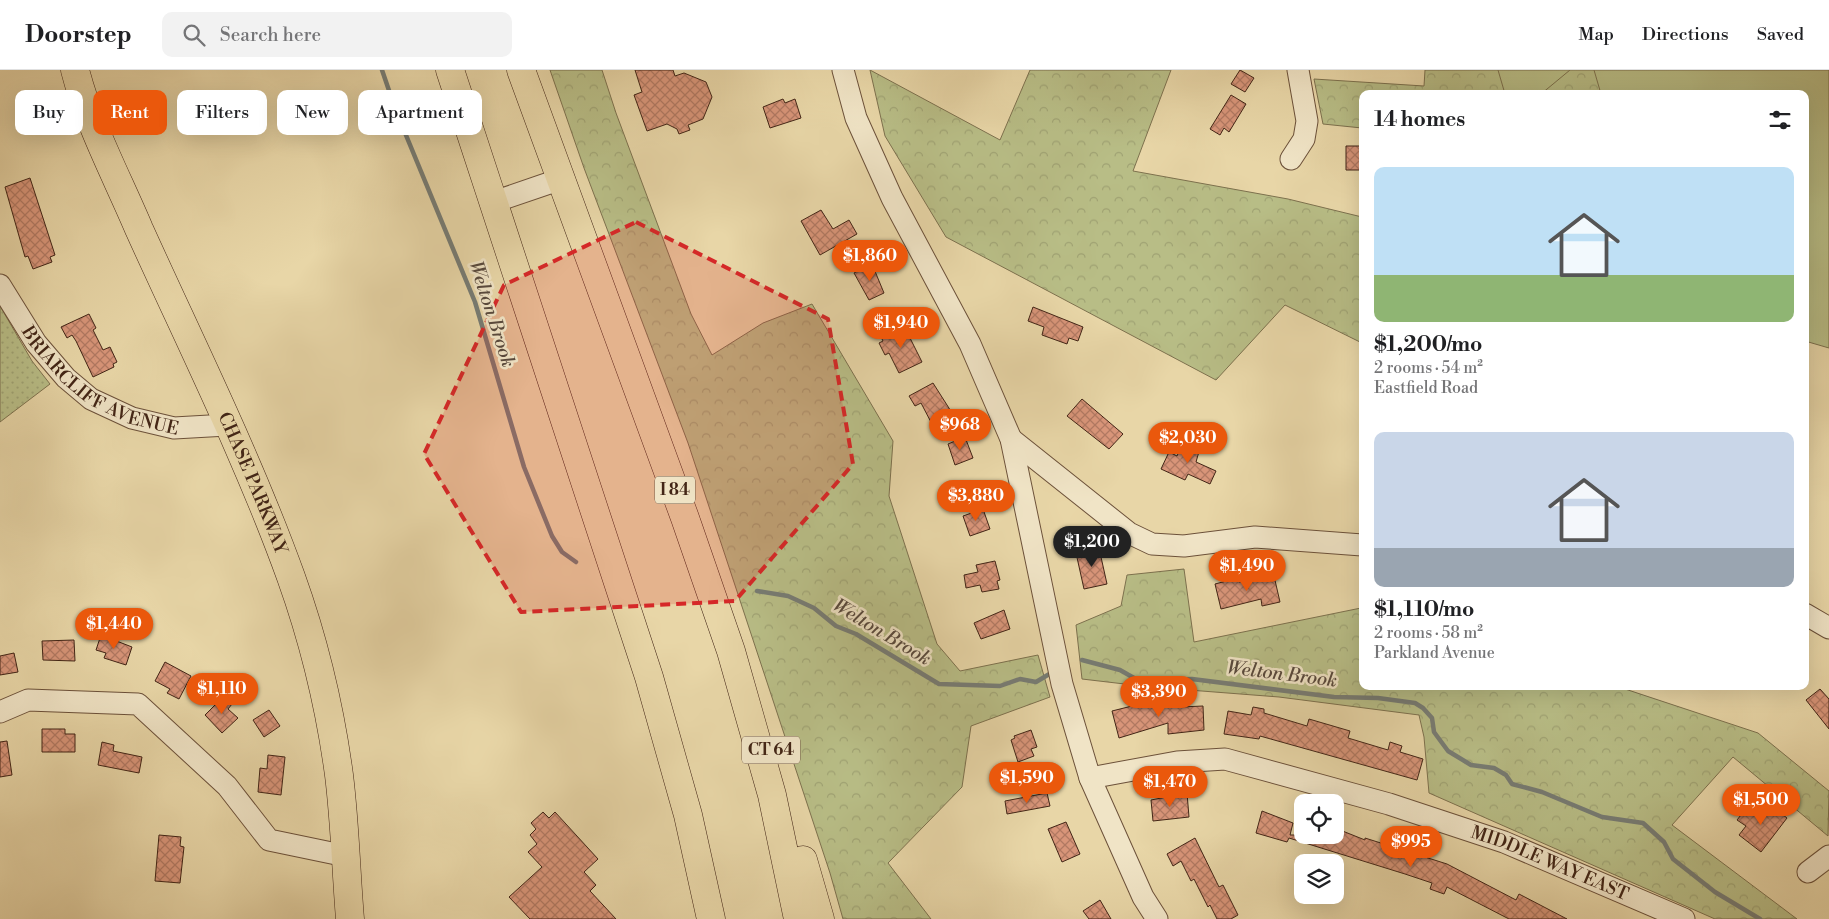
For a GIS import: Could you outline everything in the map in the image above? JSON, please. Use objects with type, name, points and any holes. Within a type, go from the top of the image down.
[{"type":"main road","name":"CHASE PARKWAY","points":[[74,70],[108,157],[228,426],[291,577],[317,659],[336,757],[350,919]]},
{"type":"main road","points":[[443,70],[494,202]]},
{"type":"main road","points":[[450,70],[652,686],[688,815],[712,919]]},
{"type":"main road","name":"I 84","points":[[521,70],[709,585],[752,718],[774,804],[798,919]]},
{"type":"main road","name":"CT 64","points":[[709,585],[759,715],[820,919]]},
{"type":"street","points":[[843,70],[856,118],[892,198],[970,344],[1010,439],[1062,684],[1090,778],[1143,897],[1157,919]]},
{"type":"street","points":[[1291,159],[1304,139],[1306,121],[1298,70]]},
{"type":"street","points":[[494,202],[561,179]]},
{"type":"street","name":"BRIARCLIFF AVENUE","points":[[0,285],[36,343],[66,378],[91,399],[132,418],[174,428],[228,426]]},
{"type":"street","points":[[1010,439],[1129,533],[1152,544],[1184,546],[1256,537],[1359,545]]},
{"type":"street","points":[[1021,490],[1054,473]]},
{"type":"street","points":[[1809,616],[1829,628]]},
{"type":"street","points":[[0,712],[28,700],[138,704],[227,786],[269,840],[346,856]]},
{"type":"street","name":"MIDDLE WAY EAST","points":[[1090,778],[1177,762],[1225,759],[1389,804],[1504,842],[1684,919]]},
{"type":"street","points":[[1808,872],[1829,856]]},
{"type":"highlighted area","points":[[636,222],[828,319],[853,464],[735,601],[521,612],[424,454],[504,285]]},
{"type":"green space","points":[[550,70],[602,70],[616,113],[691,314],[712,355],[763,323],[812,304],[893,441],[889,496],[937,644],[960,671],[1038,655],[1050,697],[971,726],[962,787],[888,863],[931,919],[843,919],[830,873],[688,443],[584,168]]},
{"type":"green space","points":[[870,70],[1000,140],[1030,70],[1171,70],[1133,171],[1288,199],[1359,216],[1359,342],[1285,305],[1216,380],[946,237],[885,136]]},
{"type":"green space","points":[[1425,70],[1498,70],[1504,90],[1359,90],[1359,128],[1323,124],[1314,79],[1424,86]]},
{"type":"green space","points":[[1467,70],[1829,70],[1829,348],[1809,342],[1809,90],[1467,90]]},
{"type":"green space","points":[[1570,70],[1594,70],[1600,90],[1546,90]]},
{"type":"green space","points":[[0,306],[32,361],[50,384],[0,422]]},
{"type":"green space","points":[[1184,569],[1194,642],[1359,608],[1359,690],[1628,690],[1758,733],[1829,791],[1828,836],[1733,757],[1672,825],[1797,919],[1715,919],[1429,793],[1424,737],[1419,715],[1279,697],[1150,687],[1082,679],[1076,625],[1121,606],[1127,575]]},
{"type":"building","points":[[635,70],[673,70],[675,76],[684,73],[706,82],[712,97],[703,119],[688,125],[690,130],[679,134],[677,129],[667,124],[647,131],[634,95],[642,92]]},
{"type":"building","points":[[1240,70],[1254,78],[1245,92],[1231,84]]},
{"type":"building","points":[[1231,95],[1246,104],[1229,132],[1224,128],[1220,135],[1210,129]]},
{"type":"building","points":[[783,99],[785,103],[795,99],[801,118],[770,128],[763,107]]},
{"type":"building","points":[[1346,146],[1359,146],[1359,170],[1346,170]]},
{"type":"building","points":[[30,178],[55,255],[50,257],[52,262],[33,269],[28,256],[25,257],[5,187]]},
{"type":"building","points":[[821,210],[833,229],[849,220],[857,234],[820,255],[801,221]]},
{"type":"building","points":[[872,264],[884,293],[869,300],[854,273]]},
{"type":"building","points":[[1033,307],[1083,327],[1078,341],[1069,338],[1067,344],[1042,335],[1044,327],[1028,321]]},
{"type":"building","points":[[89,314],[96,328],[93,330],[103,350],[110,347],[117,362],[113,364],[114,367],[93,377],[76,341],[72,335],[67,338],[61,327]]},
{"type":"building","points":[[904,326],[922,362],[899,373],[889,353],[885,355],[879,343],[883,341],[881,337]]},
{"type":"building","points":[[933,383],[954,416],[933,426],[921,403],[915,406],[909,396]]},
{"type":"building","points":[[1082,399],[1123,434],[1109,449],[1067,416]]},
{"type":"building","points":[[965,437],[973,458],[955,465],[948,444]]},
{"type":"building","points":[[1184,440],[1200,448],[1196,462],[1216,471],[1210,484],[1188,474],[1185,480],[1161,469],[1169,452],[1177,456]]},
{"type":"building","points":[[983,509],[990,529],[970,536],[963,516]]},
{"type":"building","points":[[1099,548],[1107,584],[1084,589],[1076,553]]},
{"type":"building","points":[[995,561],[1000,580],[997,581],[999,589],[982,592],[980,585],[966,588],[964,575],[978,572],[976,565]]},
{"type":"building","points":[[1274,576],[1280,602],[1262,606],[1261,599],[1221,609],[1215,584],[1238,578],[1239,582]]},
{"type":"building","points":[[1004,610],[1010,629],[981,639],[974,623]]},
{"type":"building","points":[[101,635],[132,647],[126,665],[104,658],[106,653],[96,650]]},
{"type":"building","points":[[74,640],[75,661],[43,660],[42,641]]},
{"type":"building","points":[[14,653],[18,672],[0,675],[0,656]]},
{"type":"building","points":[[165,662],[191,676],[179,699],[167,693],[170,689],[155,681]]},
{"type":"building","points":[[1820,689],[1829,699],[1829,729],[1806,700]]},
{"type":"building","points":[[224,696],[232,704],[228,709],[238,718],[222,733],[205,715]]},
{"type":"building","points":[[1163,701],[1181,701],[1181,707],[1203,706],[1204,730],[1168,734],[1168,723],[1119,738],[1112,711],[1148,702],[1148,704]]},
{"type":"building","points":[[1253,707],[1264,709],[1264,713],[1307,726],[1309,719],[1350,731],[1348,738],[1388,750],[1390,742],[1402,746],[1400,752],[1423,759],[1417,780],[1260,736],[1259,739],[1224,734],[1228,711],[1251,715]]},
{"type":"building","points":[[269,710],[280,726],[264,737],[253,720]]},
{"type":"building","points":[[42,729],[65,729],[65,734],[75,734],[75,752],[42,752]]},
{"type":"building","points":[[1031,730],[1037,747],[1031,749],[1034,756],[1018,762],[1011,740],[1015,738],[1014,736]]},
{"type":"building","points":[[7,741],[12,775],[0,777],[0,742]]},
{"type":"building","points":[[102,742],[114,745],[113,751],[142,757],[139,773],[98,765]]},
{"type":"building","points":[[268,755],[285,757],[281,795],[258,792],[260,768],[267,769]]},
{"type":"building","points":[[1047,793],[1050,806],[1007,814],[1005,801]]},
{"type":"building","points":[[1187,793],[1189,817],[1153,821],[1151,800]]},
{"type":"building","points":[[1770,805],[1787,818],[1761,852],[1739,835],[1746,826],[1737,820],[1748,806],[1762,816]]},
{"type":"building","points":[[1262,811],[1293,823],[1290,835],[1294,835],[1294,840],[1289,838],[1287,842],[1256,833]]},
{"type":"building","points":[[543,812],[549,818],[555,812],[598,859],[584,872],[596,885],[590,891],[616,919],[530,919],[509,897],[542,867],[528,852],[537,844],[530,835],[536,829],[531,823]]},
{"type":"building","points":[[1066,822],[1080,854],[1062,862],[1048,829]]},
{"type":"building","points":[[1344,832],[1365,840],[1365,838],[1447,864],[1516,900],[1519,894],[1567,919],[1509,919],[1447,887],[1444,894],[1430,889],[1432,883],[1308,844],[1344,844]]},
{"type":"building","points":[[159,835],[181,837],[180,846],[184,847],[180,883],[155,881]]},
{"type":"building","points":[[1195,838],[1219,887],[1223,885],[1238,915],[1231,919],[1217,919],[1210,905],[1208,907],[1194,879],[1191,881],[1181,861],[1173,866],[1167,854]]},
{"type":"building","points":[[1100,900],[1111,919],[1089,919],[1083,911]]},
{"type":"waterway","name":"Welton Brook","points":[[382,70],[396,111],[475,302],[524,467],[552,536],[562,552],[576,562]]},
{"type":"waterway","name":"Welton Brook","points":[[757,591],[788,596],[814,608],[836,626],[856,634],[939,684],[1000,686],[1020,679],[1036,682],[1051,673]]},
{"type":"waterway","name":"Welton Brook","points":[[1082,660],[1120,670],[1134,678],[1146,681],[1192,679],[1334,697],[1378,698],[1415,703],[1423,708],[1432,718],[1434,732],[1448,751],[1471,765],[1494,768],[1506,775],[1512,784],[1542,792],[1602,817],[1643,823],[1664,842],[1673,859],[1715,892],[1760,919]]}]
